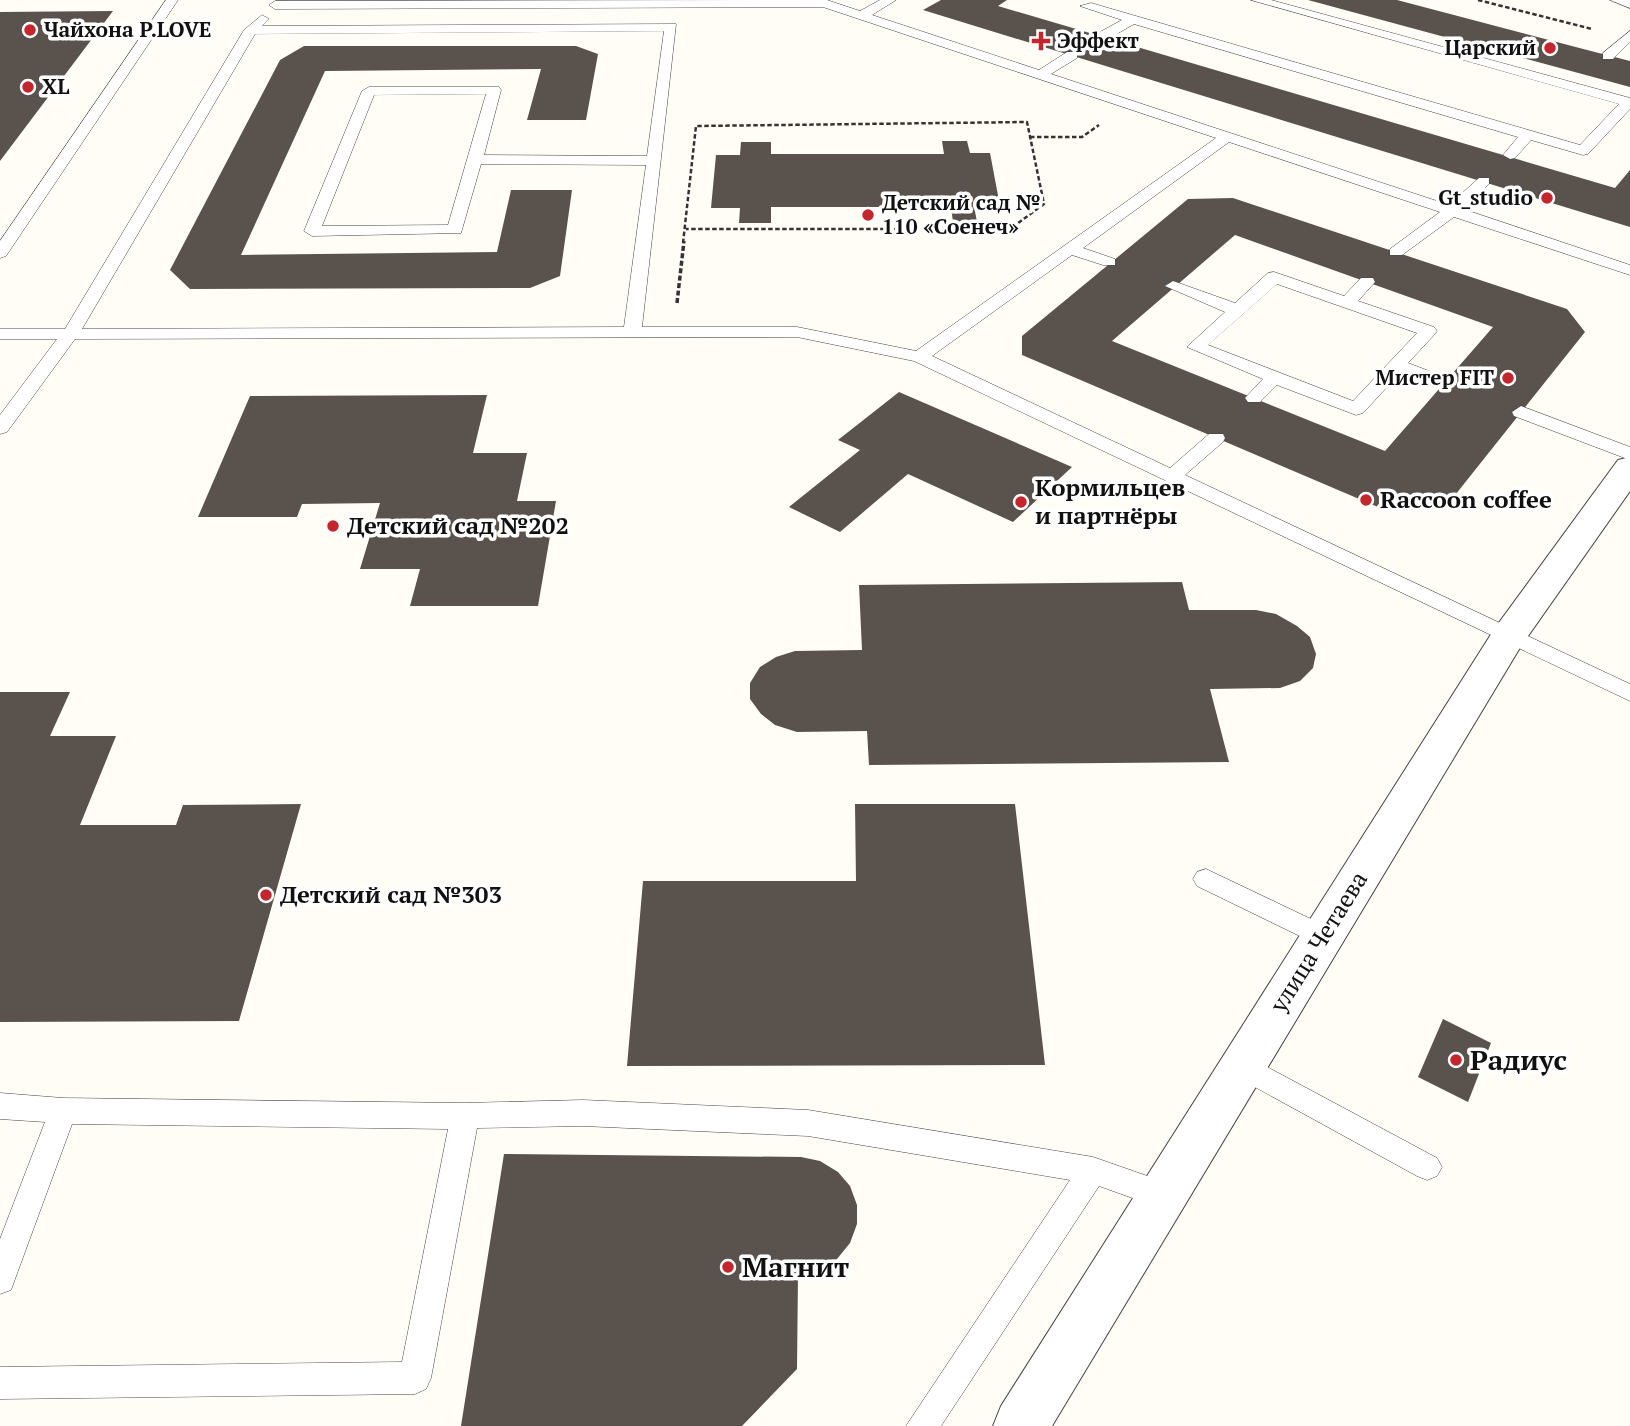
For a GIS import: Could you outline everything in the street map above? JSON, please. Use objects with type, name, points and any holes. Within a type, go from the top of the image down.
[{"type":"street","name":"улица Четаева","points":[[1021,1426],[1508,637],[1630,467]]},
{"type":"lane","points":[[0,253],[172,0]]},
{"type":"lane","points":[[862,15],[890,0]]},
{"type":"lane","points":[[1097,0],[1086,6],[1583,151],[1629,102],[1257,0]]},
{"type":"lane","points":[[1616,0],[1630,4]]},
{"type":"lane","points":[[0,428],[71,333],[251,30],[275,2],[674,4],[827,1],[862,15],[1630,270]]},
{"type":"lane","points":[[632,334],[674,4]]},
{"type":"lane","points":[[1103,36],[1132,20]]},
{"type":"lane","points":[[251,30],[671,27]]},
{"type":"lane","points":[[1608,56],[1628,37]]},
{"type":"lane","points":[[1041,74],[1072,55]]},
{"type":"lane","points":[[1582,89],[1595,77]]},
{"type":"lane","points":[[494,90],[475,159],[455,230],[312,231],[369,91],[494,90]]},
{"type":"lane","points":[[1510,155],[1528,135]]},
{"type":"lane","points":[[919,357],[1228,136]]},
{"type":"lane","points":[[475,159],[655,161]]},
{"type":"lane","points":[[1396,252],[1452,211],[1485,180]]},
{"type":"lane","points":[[1070,249],[1109,262]]},
{"type":"lane","points":[[1274,276],[1347,303],[1428,331],[1356,409],[1196,347],[1274,276]]},
{"type":"lane","points":[[1347,303],[1367,282]]},
{"type":"lane","points":[[1173,286],[1237,310]]},
{"type":"lane","points":[[0,334],[797,332],[919,357],[1630,693]]},
{"type":"lane","points":[[1396,365],[1444,383]]},
{"type":"lane","points":[[1254,398],[1275,377]]},
{"type":"lane","points":[[1521,412],[1630,454]]},
{"type":"lane","points":[[1171,477],[1216,438]]},
{"type":"lane","points":[[1206,879],[1323,936]]},
{"type":"lane","points":[[1243,1066],[1427,1167]]},
{"type":"lane","points":[[0,1106],[63,1111],[465,1116],[583,1113],[808,1123],[1093,1170],[1163,1195]]},
{"type":"lane","points":[[0,1279],[63,1111]]},
{"type":"lane","points":[[0,1383],[415,1378],[465,1116]]},
{"type":"lane","points":[[922,1426],[1093,1170]]},
{"type":"path","points":[[1478,0],[1628,37]]},
{"type":"path","points":[[679,291],[696,126],[1027,122],[1044,204],[1010,229],[686,229]]},
{"type":"path","points":[[1030,137],[1082,137],[1102,123]]},
{"type":"building","points":[[941,0],[1007,0],[998,6],[1615,188],[1630,170],[1630,227],[923,10]]},
{"type":"building","points":[[1308,0],[1397,0],[1630,61],[1630,87]]},
{"type":"building","name":"XL","points":[[113,11],[0,161],[0,12]]},
{"type":"building","points":[[304,46],[576,46],[598,54],[586,120],[527,120],[541,69],[325,71],[241,255],[497,252],[511,190],[572,190],[560,276],[530,288],[190,289],[170,270],[280,60]]},
{"type":"building","points":[[942,141],[967,141],[970,153],[990,153],[1000,206],[974,206],[977,222],[953,222],[951,207],[771,207],[771,223],[739,223],[740,208],[711,208],[716,155],[740,155],[741,142],[771,142],[771,154],[944,154]]},
{"type":"building","points":[[1233,198],[1567,309],[1585,332],[1444,509],[1385,510],[1022,355],[1022,336],[1188,199]],"holes":[[[1235,235],[1493,327],[1385,451],[1112,341]]]},
{"type":"building","points":[[899,392],[1072,467],[1013,522],[908,474],[840,532],[789,507],[860,450],[838,440]]},
{"type":"building","points":[[487,395],[473,453],[527,453],[517,501],[556,501],[538,606],[410,606],[420,569],[360,569],[380,503],[302,504],[297,517],[198,517],[250,396]]},
{"type":"building","points":[[1182,582],[1189,610],[1256,610],[1276,614],[1310,637],[1316,654],[1313,668],[1300,681],[1280,688],[1210,689],[1229,762],[869,765],[867,731],[797,732],[775,725],[761,714],[750,699],[750,683],[760,667],[776,657],[795,651],[862,650],[859,585]]},
{"type":"building","points":[[0,692],[70,692],[50,736],[116,736],[80,825],[176,825],[183,805],[301,804],[239,1021],[0,1022]]},
{"type":"building","points":[[855,804],[1015,804],[1045,1065],[627,1066],[643,881],[856,881]]},
{"type":"building","points":[[1443,1019],[1491,1043],[1468,1102],[1418,1077]]},
{"type":"building","points":[[504,1154],[801,1157],[820,1161],[838,1172],[850,1186],[857,1205],[857,1224],[850,1243],[837,1259],[819,1270],[798,1274],[797,1369],[742,1426],[461,1426]]},
{"type":"place","name":"Чайхона P.LOVE","points":[[30,30]]},
{"type":"place","name":"Эффект","points":[[1041,41]]},
{"type":"place","name":"Царский","points":[[1550,48]]},
{"type":"place","name":"XL","points":[[28,87]]},
{"type":"place","name":"Gt_studio","points":[[1547,198]]},
{"type":"place","name":"Детский сад № 110 «Соенеч»","points":[[868,215]]},
{"type":"place","name":"Мистер FIT","points":[[1508,378]]},
{"type":"place","name":"Raccoon coffee","points":[[1366,500]]},
{"type":"place","name":"Кормильцев и партнёры","points":[[1021,502]]},
{"type":"place","name":"Детский сад №202","points":[[333,526]]},
{"type":"place","name":"Детский сад №303","points":[[266,895]]},
{"type":"place","name":"Радиус","points":[[1456,1060]]},
{"type":"place","name":"Магнит","points":[[728,1267]]}]
